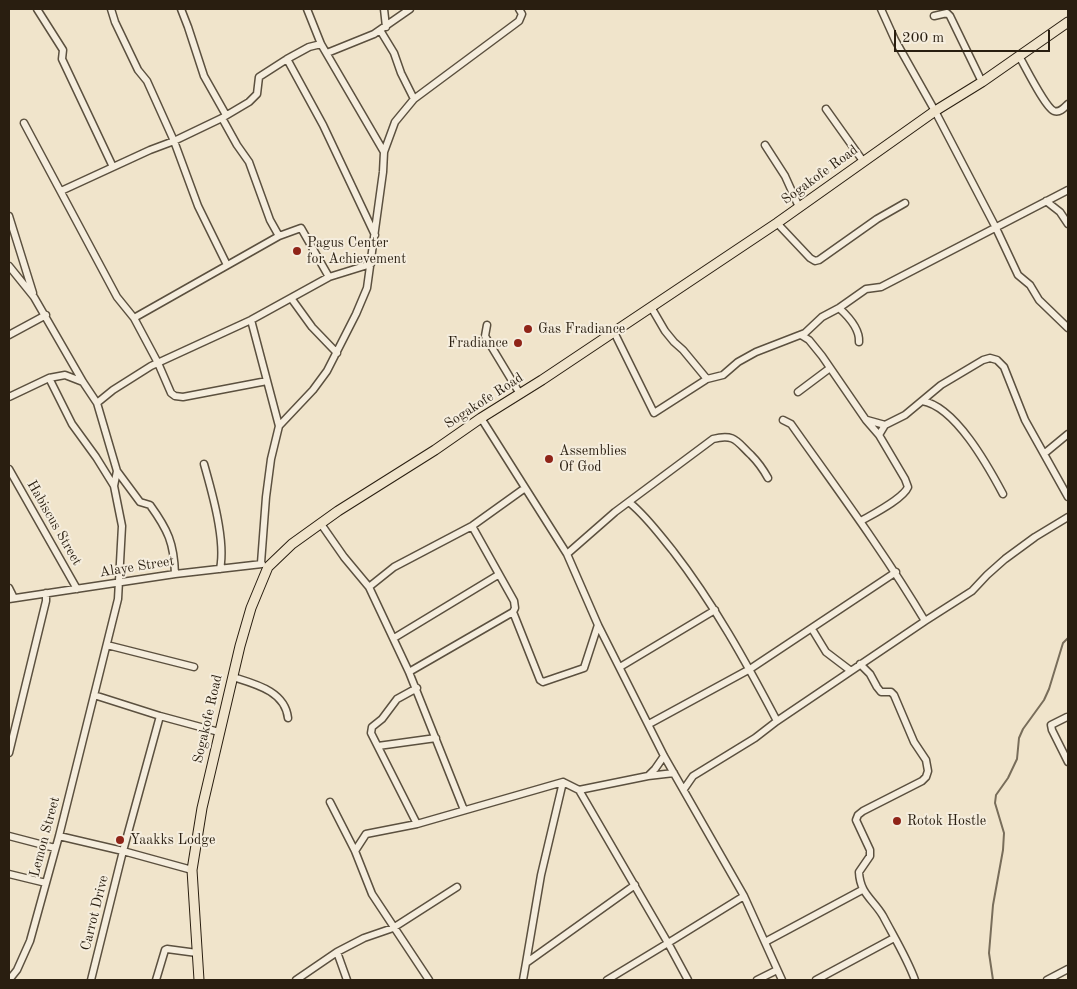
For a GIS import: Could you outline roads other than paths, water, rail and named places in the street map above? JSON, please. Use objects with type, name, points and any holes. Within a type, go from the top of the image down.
[{"type":"main road","name":"Sogakofe Road","points":[[199,980],[192,870],[202,808],[219,732],[232,677],[264,565],[321,524],[778,223],[934,111],[982,82],[1068,22]]},
{"type":"street","points":[[37,9],[63,50],[62,59],[113,167]]},
{"type":"street","points":[[111,9],[115,22],[138,70],[147,81],[174,142],[198,206],[228,265]]},
{"type":"street","points":[[181,9],[204,76],[237,145],[249,162],[270,220],[279,236]]},
{"type":"street","points":[[307,9],[321,44],[384,152]]},
{"type":"street","points":[[384,9],[383,29],[414,99]]},
{"type":"street","points":[[327,53],[383,29],[410,9]]},
{"type":"street","points":[[279,426],[313,390],[327,371],[367,288],[384,152],[396,122],[414,99],[519,21],[522,14],[519,9]]},
{"type":"street","points":[[880,9],[894,40],[995,226],[1018,275],[1030,285],[1039,300],[1068,328]]},
{"type":"street","points":[[934,16],[947,13],[950,16],[982,82]]},
{"type":"street","points":[[61,191],[150,150],[174,142],[224,117],[249,102],[257,94],[258,77],[309,47],[321,44]]},
{"type":"street","points":[[1019,56],[1041,95],[1052,110],[1062,110],[1068,104]]},
{"type":"street","points":[[287,59],[323,125],[375,235]]},
{"type":"street","points":[[826,109],[863,161]]},
{"type":"street","points":[[24,123],[117,296],[134,318],[158,362],[171,392],[175,396],[184,396],[267,381]]},
{"type":"street","points":[[765,145],[785,176],[799,207]]},
{"type":"street","points":[[614,332],[654,413],[707,379],[723,375],[738,362],[756,352],[801,335],[822,317],[839,308],[866,289],[881,287],[995,226],[1068,190]]},
{"type":"street","points":[[1046,201],[1060,212],[1068,224]]},
{"type":"street","points":[[778,223],[810,258],[819,260],[877,219],[905,203]]},
{"type":"street","points":[[9,216],[34,297]]},
{"type":"street","points":[[134,318],[279,236],[301,228],[329,277]]},
{"type":"street","points":[[97,402],[158,362],[251,320],[329,277],[371,264]]},
{"type":"street","points":[[9,266],[46,315],[83,382],[97,402],[117,471],[140,502],[150,505],[170,538],[174,552],[174,574]]},
{"type":"street","points":[[291,298],[312,327],[337,353]]},
{"type":"street","points":[[651,307],[664,331],[707,379]]},
{"type":"street","points":[[839,308],[847,315],[859,335],[859,342]]},
{"type":"street","points":[[9,335],[46,315]]},
{"type":"street","points":[[251,320],[279,426],[271,459],[266,497],[264,565]]},
{"type":"street","points":[[487,325],[485,336],[520,394]]},
{"type":"street","points":[[801,335],[810,340],[866,420],[879,435],[906,479],[907,491],[861,521]]},
{"type":"street","points":[[879,435],[885,425],[905,415],[955,376],[983,360],[990,358],[997,360],[1004,367],[1025,420],[1068,497]]},
{"type":"street","points":[[798,392],[830,368]]},
{"type":"street","points":[[9,397],[49,378],[65,375],[83,382]]},
{"type":"street","points":[[49,378],[72,424],[114,486]]},
{"type":"street","points":[[922,401],[934,404],[960,428],[985,461],[1002,494]]},
{"type":"street","points":[[481,418],[567,554],[598,625],[664,756],[744,896],[782,980]]},
{"type":"street","points":[[783,420],[791,424],[861,521],[896,572],[925,621]]},
{"type":"street","points":[[866,420],[885,425]]},
{"type":"street","points":[[1045,453],[1068,434]]},
{"type":"street","points":[[567,554],[615,512],[681,462],[717,438],[726,437],[739,441],[760,464],[768,478]]},
{"type":"street","points":[[204,464],[222,548],[220,569]]},
{"type":"street","name":"Habiscus Street","points":[[9,469],[77,589]]},
{"type":"street","points":[[114,486],[117,471]]},
{"type":"street","name":"Lemon Street","points":[[9,980],[17,970],[30,941],[59,836],[118,599],[122,526],[114,486]]},
{"type":"street","points":[[369,587],[394,567],[472,526],[525,488]]},
{"type":"street","points":[[630,502],[643,514],[684,566],[715,610],[778,721]]},
{"type":"street","points":[[684,789],[693,776],[755,738],[860,664],[972,591],[986,575],[1006,559],[1035,537],[1068,517]]},
{"type":"street","points":[[321,524],[344,557],[369,587],[417,688],[464,810]]},
{"type":"street","points":[[472,526],[514,601],[515,608],[513,612],[540,680],[543,682],[584,668],[598,625]]},
{"type":"street","name":"Alaye Street","points":[[11,599],[174,574],[264,565]]},
{"type":"street","points":[[649,724],[750,669],[896,572]]},
{"type":"street","points":[[394,638],[498,575]]},
{"type":"street","points":[[9,588],[11,599]]},
{"type":"street","points":[[9,753],[46,601],[46,593]]},
{"type":"street","points":[[620,668],[715,610]]},
{"type":"street","points":[[409,672],[513,612]]},
{"type":"street","points":[[812,628],[826,652],[851,671]]},
{"type":"street","points":[[106,645],[194,667]]},
{"type":"street","points":[[860,664],[870,674],[881,692],[891,692],[894,695],[914,742],[926,760],[928,771],[922,781],[858,814],[856,820],[870,850],[870,856],[859,872],[862,890],[875,904],[906,957],[915,980]]},
{"type":"street","points":[[232,677],[266,689],[285,704],[288,718]]},
{"type":"street","points":[[417,688],[397,699],[382,719],[372,727],[371,733],[417,824]]},
{"type":"street","points":[[94,695],[219,732]]},
{"type":"street","name":"Carrot Drive","points":[[91,980],[123,851],[160,716]]},
{"type":"street","points":[[1067,717],[1052,725],[1052,730],[1068,762]]},
{"type":"street","points":[[378,746],[436,738]]},
{"type":"street","points":[[648,776],[664,756]]},
{"type":"street","points":[[579,790],[648,776],[675,774],[693,776]]},
{"type":"street","points":[[523,980],[541,876],[562,782]]},
{"type":"street","points":[[355,851],[366,834],[417,824],[562,782],[579,790],[688,980]]},
{"type":"street","points":[[330,802],[355,851],[372,894],[429,980]]},
{"type":"street","points":[[9,836],[55,848]]},
{"type":"street","points":[[59,836],[192,870]]},
{"type":"street","points":[[9,874],[46,883]]},
{"type":"street","points":[[526,963],[635,885]]},
{"type":"street","points":[[296,980],[338,952],[364,938],[393,928],[457,887]]},
{"type":"street","points":[[765,942],[862,890]]},
{"type":"street","points":[[607,980],[744,896]]},
{"type":"street","points":[[816,980],[894,938]]},
{"type":"street","points":[[156,980],[165,950],[197,953]]},
{"type":"street","points":[[338,952],[347,980]]},
{"type":"street","points":[[1047,980],[1068,969]]},
{"type":"street","points":[[758,980],[777,970]]},
{"type":"waterway","points":[[993,980],[989,953],[993,905],[1003,850],[1004,833],[995,803],[996,795],[1008,778],[1017,759],[1019,738],[1023,729],[1044,700],[1063,643],[1068,638]]},
{"type":"place","name":"Pagus Center for Achievement","points":[[297,251]]},
{"type":"place","name":"Gas Fradiance","points":[[528,329]]},
{"type":"place","name":"Fradiance","points":[[518,343]]},
{"type":"place","name":"Assemblies Of God","points":[[549,459]]},
{"type":"place","name":"Rotok Hostle","points":[[897,821]]},
{"type":"place","name":"Yaakks Lodge","points":[[120,840]]}]
